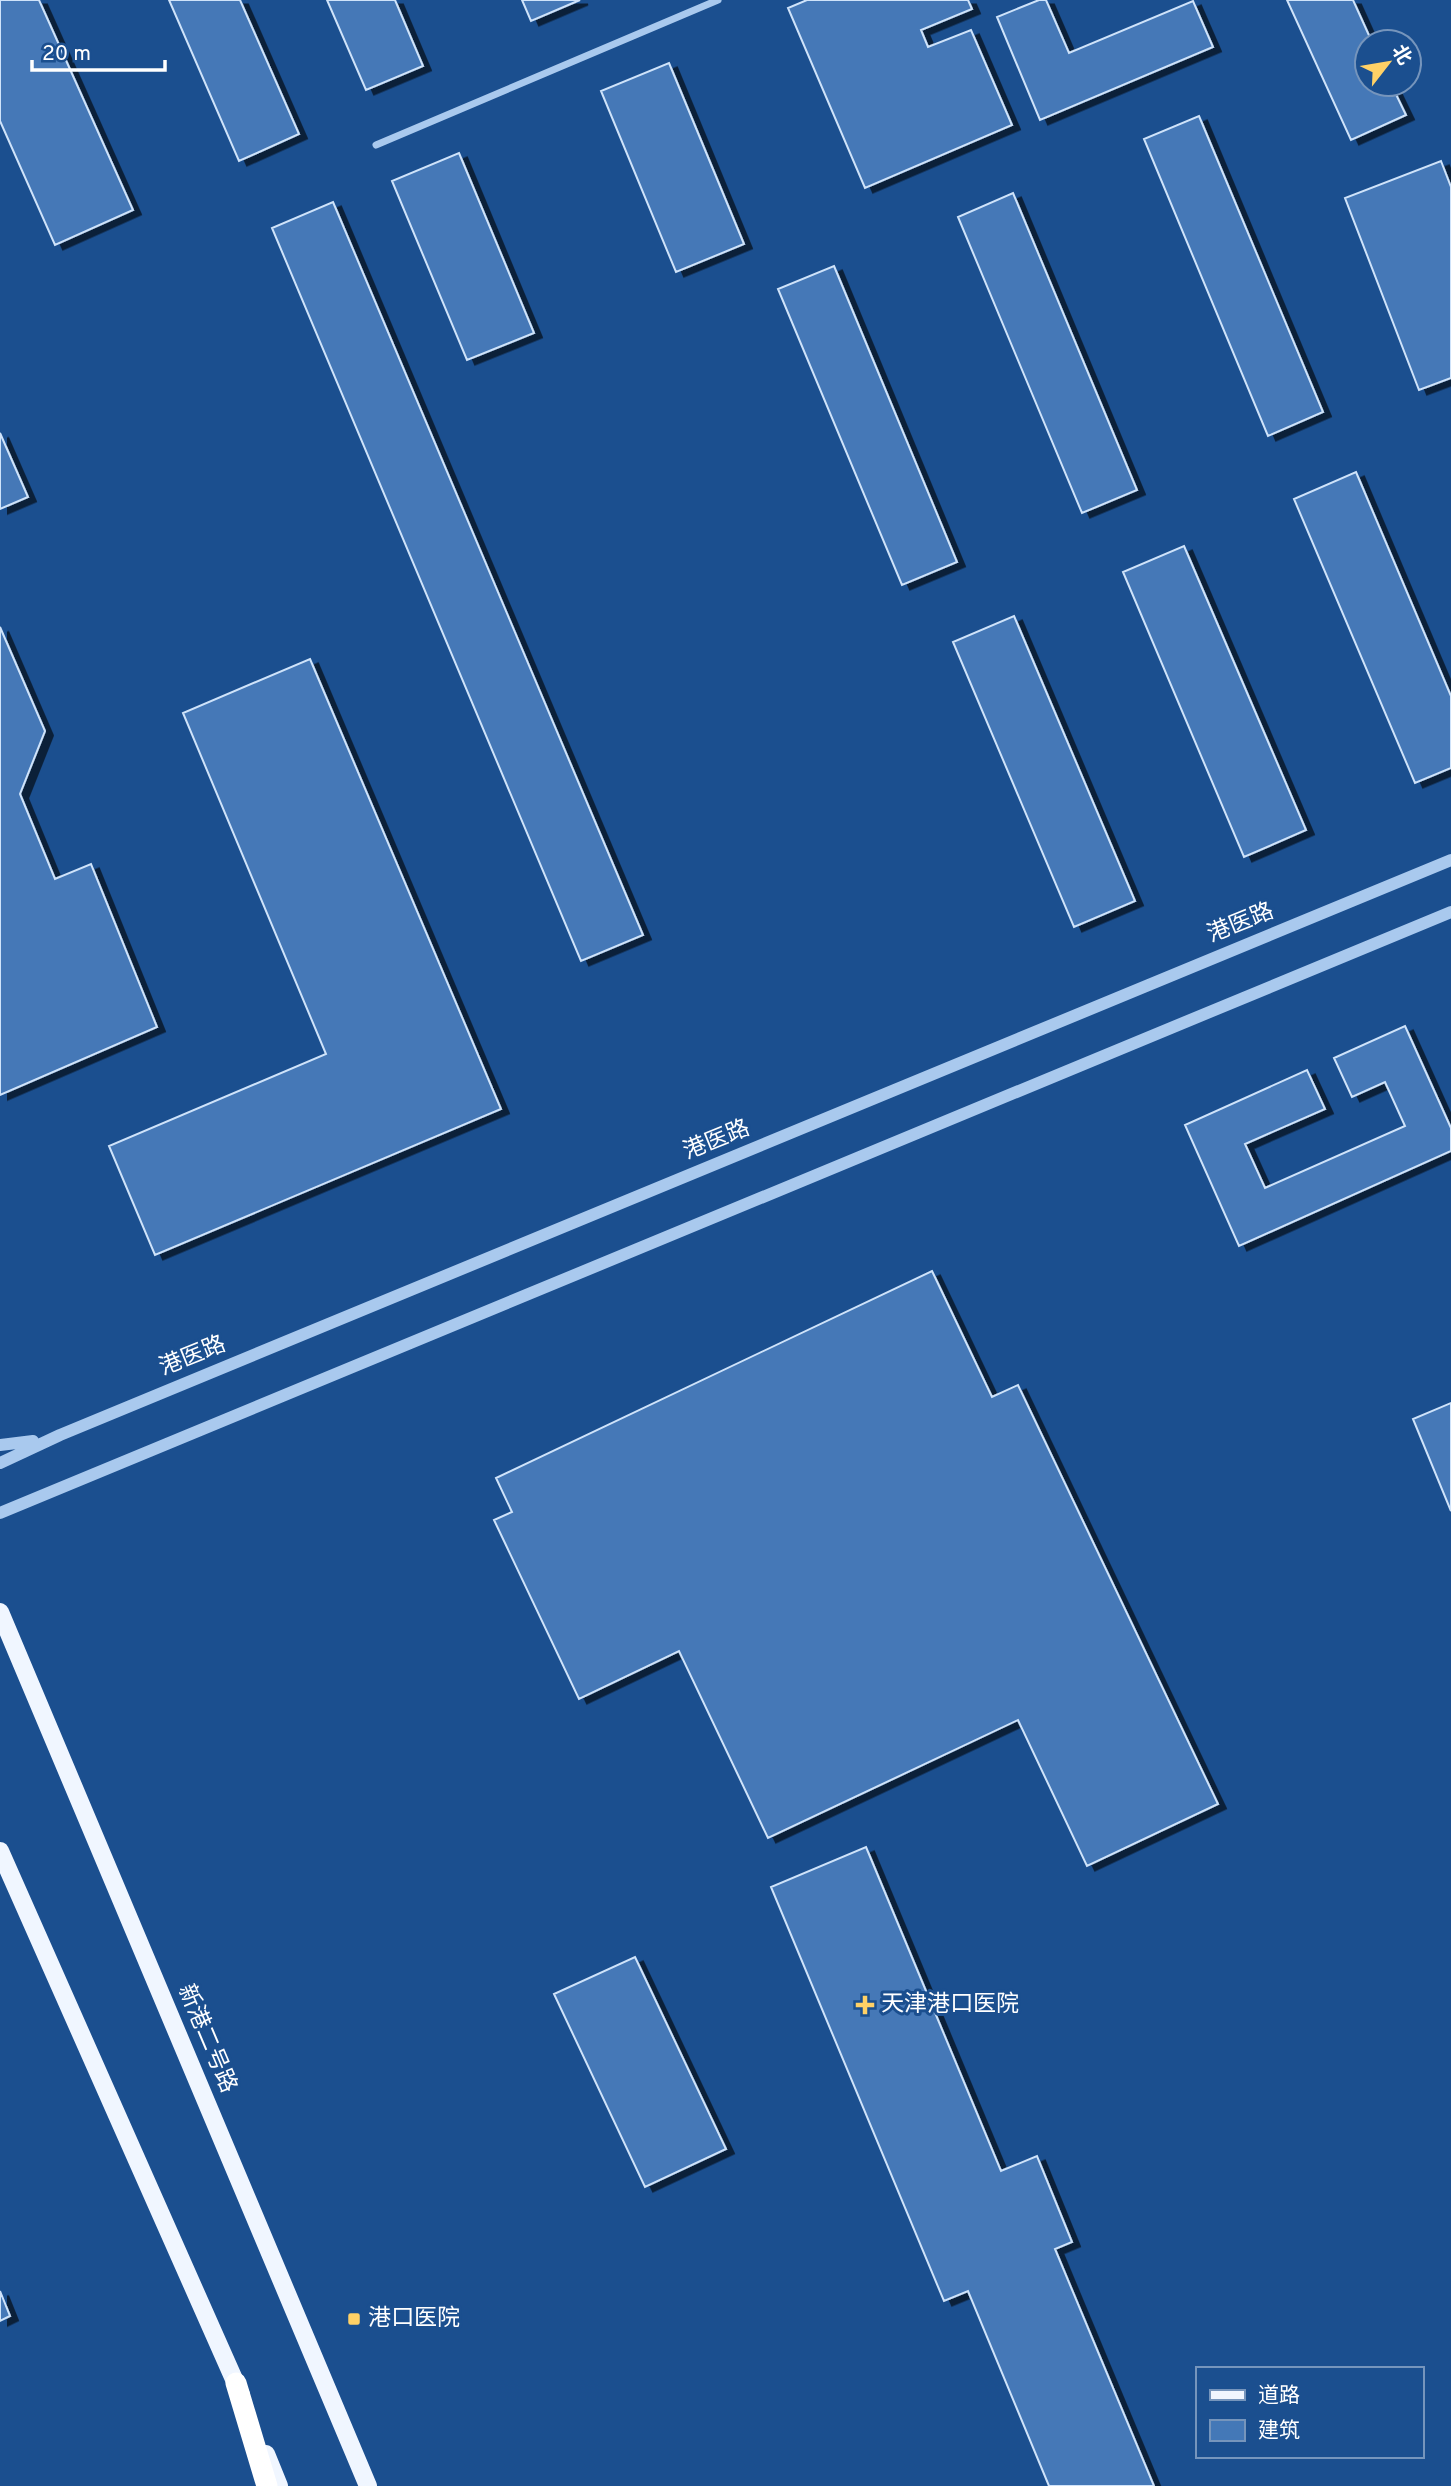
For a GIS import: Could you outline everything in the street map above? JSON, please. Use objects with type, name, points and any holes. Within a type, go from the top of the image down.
[{"type":"highway","points":[[236,2383],[267,2486]]},
{"type":"main road","name":"新港二号路","points":[[0,1612],[368,2486]]},
{"type":"main road","points":[[0,1852],[236,2383],[279,2486]]},
{"type":"street","points":[[376,145],[718,0]]},
{"type":"street","name":"港医路","points":[[0,1463],[60,1435],[1451,860]]},
{"type":"street","points":[[0,1513],[1451,912]]},
{"type":"street","points":[[0,1445],[60,1435]]},
{"type":"building","points":[[0,0],[39,0],[133,210],[55,245],[0,121]]},
{"type":"building","points":[[169,0],[240,0],[299,134],[239,161]]},
{"type":"building","points":[[327,0],[395,0],[423,66],[366,90]]},
{"type":"building","points":[[522,0],[580,0],[531,21]]},
{"type":"building","points":[[807,0],[968,0],[972,9],[921,30],[928,47],[971,30],[1012,125],[865,188],[788,8]]},
{"type":"building","points":[[1039,0],[1046,0],[1069,53],[1193,1],[1213,47],[1040,120],[997,17]]},
{"type":"building","points":[[1287,0],[1353,0],[1366,28],[1353,28],[1353,98],[1398,98],[1406,115],[1351,140]]},
{"type":"building","points":[[669,63],[744,244],[676,272],[601,91]]},
{"type":"building","points":[[1199,116],[1323,412],[1268,436],[1144,139]]},
{"type":"building","points":[[459,153],[534,333],[467,360],[392,181]]},
{"type":"building","points":[[1441,161],[1451,187],[1451,378],[1419,390],[1345,198]]},
{"type":"building","points":[[1013,193],[1137,490],[1082,513],[958,217]]},
{"type":"building","points":[[333,202],[643,935],[581,961],[272,228]]},
{"type":"building","points":[[834,266],[957,562],[902,585],[778,289]]},
{"type":"building","points":[[0,433],[28,497],[0,509]]},
{"type":"building","points":[[1356,472],[1451,696],[1451,768],[1415,783],[1294,499]]},
{"type":"building","points":[[1184,546],[1306,830],[1244,857],[1123,572]]},
{"type":"building","points":[[1014,616],[1135,901],[1074,927],[953,642]]},
{"type":"building","points":[[0,627],[45,731],[20,794],[55,879],[91,864],[157,1027],[0,1095]]},
{"type":"building","points":[[310,659],[501,1109],[155,1255],[109,1146],[326,1054],[183,713]]},
{"type":"building","points":[[1405,1026],[1451,1128],[1451,1151],[1239,1246],[1185,1125],[1307,1070],[1325,1109],[1245,1144],[1265,1188],[1405,1126],[1385,1082],[1352,1097],[1334,1058]]},
{"type":"building","points":[[932,1271],[992,1397],[1018,1385],[1218,1804],[1087,1866],[1018,1720],[768,1838],[679,1651],[579,1699],[494,1520],[512,1512],[496,1478]]},
{"type":"building","points":[[1451,1403],[1451,1511],[1413,1419]]},
{"type":"building","points":[[866,1847],[1001,2171],[1037,2156],[1072,2242],[1055,2249],[1154,2486],[1049,2486],[968,2291],[944,2301],[771,1887]]},
{"type":"building","points":[[635,1957],[726,2149],[645,2187],[554,1994]]},
{"type":"building","points":[[0,2291],[10,2316],[0,2321]]},
{"type":"place","name":"天津港口医院","points":[[865,2005]]},
{"type":"place","name":"港口医院","points":[[354,2319]]}]
